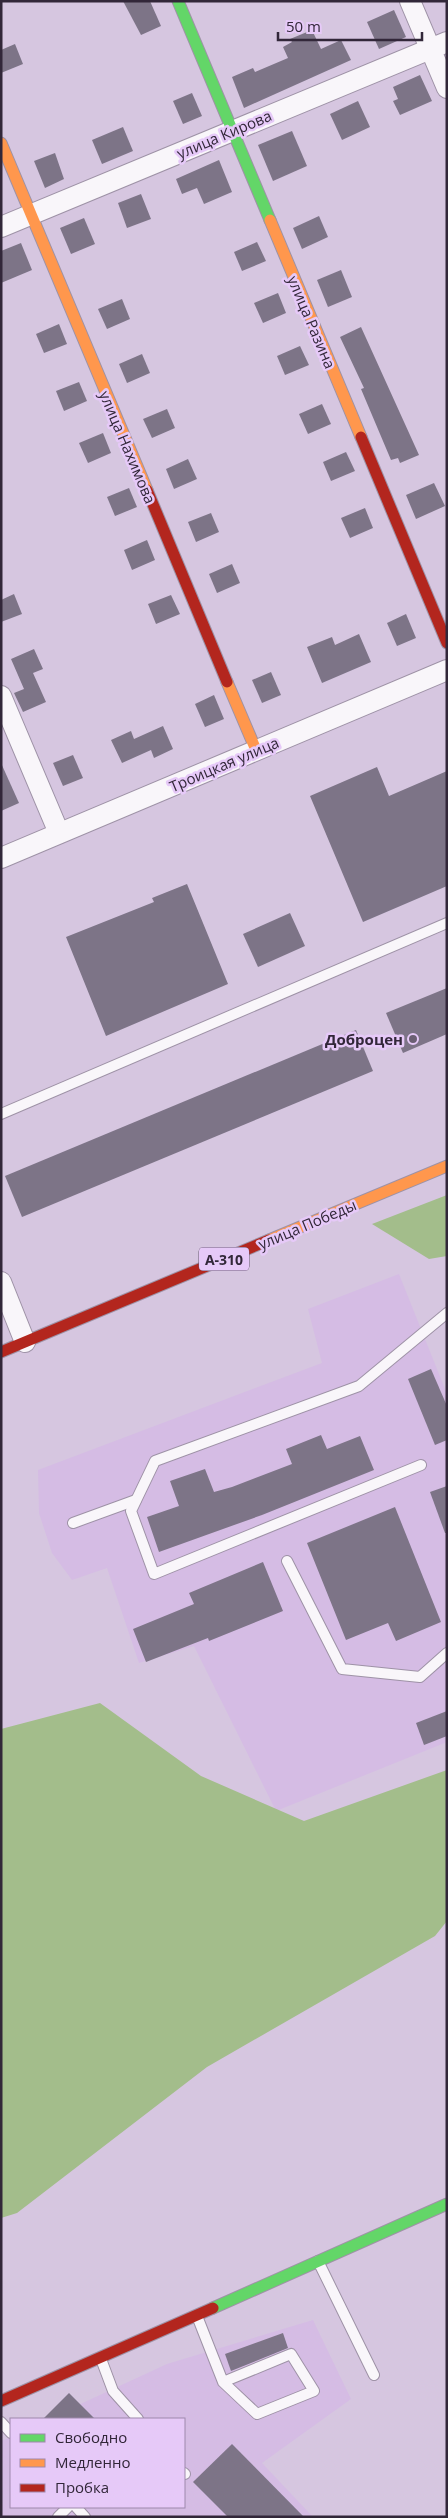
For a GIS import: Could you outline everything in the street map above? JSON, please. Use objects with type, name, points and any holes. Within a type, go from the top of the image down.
[{"type":"main road","name":"улица Разина","points":[[178,1],[447,643]]},
{"type":"main road","name":"улица Нахимова","points":[[1,143],[256,750]]},
{"type":"main road","name":"улица Победы","points":[[1,1352],[447,1166]]},
{"type":"main road","points":[[1,2401],[447,2204]]},
{"type":"street","points":[[410,1],[438,45],[447,88]]},
{"type":"street","name":"улица Кирова","points":[[1,227],[438,45]]},
{"type":"street","name":"Троицкая улица","points":[[1,858],[447,670]]},
{"type":"street","points":[[1,696],[59,833]]},
{"type":"street","points":[[1,1282],[25,1342]]},
{"type":"lane","points":[[1,1114],[447,924]]},
{"type":"lane","points":[[421,1465],[154,1574],[131,1511],[155,1461],[359,1386],[447,1313]]},
{"type":"lane","points":[[73,1523],[136,1500]]},
{"type":"lane","points":[[287,1561],[342,1669],[420,1677],[447,1653]]},
{"type":"lane","points":[[318,2261],[374,2375]]},
{"type":"lane","points":[[196,2315],[223,2382],[257,2414],[314,2391],[291,2354],[223,2382]]},
{"type":"lane","points":[[100,2358],[114,2391],[137,2418]]},
{"type":"lane","points":[[1,2422],[10,2432]]},
{"type":"lane","points":[[58,2517],[67,2508]]},
{"type":"shaded area","points":[[399,1274],[447,1394],[447,1742],[276,1811],[194,1646],[139,1663],[107,1568],[72,1580],[52,1553],[39,1513],[38,1470],[322,1363],[308,1309]]},
{"type":"shaded area","points":[[313,2320],[351,2399],[262,2463],[313,2517],[1,2517],[1,2441],[10,2437],[10,2508],[185,2508],[185,2418],[50,2418],[167,2364]]},
{"type":"green space","points":[[447,1195],[447,1256],[429,1259],[372,1224]]},
{"type":"green space","points":[[100,1703],[201,1776],[304,1821],[447,1770],[447,1921],[435,1936],[207,2067],[17,2213],[1,2218],[1,1729]]},
{"type":"building","points":[[123,1],[150,1],[161,26],[141,35]]},
{"type":"building","points":[[394,10],[406,37],[379,49],[367,22]]},
{"type":"building","points":[[312,30],[321,49],[341,40],[351,60],[244,108],[232,77],[253,68],[255,72],[288,58],[283,47],[292,42],[290,39]]},
{"type":"building","points":[[15,44],[23,64],[1,73],[1,50]]},
{"type":"building","points":[[420,75],[432,101],[400,115],[393,101],[398,99],[393,87]]},
{"type":"building","points":[[192,93],[202,116],[183,124],[173,101]]},
{"type":"building","points":[[358,101],[370,127],[342,140],[330,114]]},
{"type":"building","points":[[123,127],[133,151],[102,164],[92,140]]},
{"type":"building","points":[[292,131],[307,166],[273,181],[258,145]]},
{"type":"building","points":[[55,153],[64,179],[45,188],[34,161]]},
{"type":"building","points":[[219,160],[232,192],[204,204],[197,188],[182,194],[176,179]]},
{"type":"building","points":[[141,194],[151,219],[127,228],[118,203]]},
{"type":"building","points":[[319,216],[328,237],[302,249],[293,228]]},
{"type":"building","points":[[84,218],[95,244],[71,254],[60,228]]},
{"type":"building","points":[[257,242],[266,261],[242,271],[234,252]]},
{"type":"building","points":[[21,243],[32,270],[1,283],[1,251]]},
{"type":"building","points":[[341,270],[352,297],[328,307],[317,280]]},
{"type":"building","points":[[278,293],[286,313],[263,323],[254,303]]},
{"type":"building","points":[[122,299],[130,319],[107,329],[98,309]]},
{"type":"building","points":[[59,324],[67,344],[44,353],[36,334]]},
{"type":"building","points":[[361,327],[419,455],[400,463],[398,458],[391,460],[361,389],[364,388],[340,337]]},
{"type":"building","points":[[300,346],[309,365],[285,375],[277,356]]},
{"type":"building","points":[[142,354],[150,373],[127,383],[119,364]]},
{"type":"building","points":[[79,382],[87,401],[64,411],[56,391]]},
{"type":"building","points":[[322,404],[331,424],[308,434],[299,414]]},
{"type":"building","points":[[167,409],[175,428],[152,438],[143,419]]},
{"type":"building","points":[[103,433],[111,453],[88,463],[79,443]]},
{"type":"building","points":[[346,452],[355,471],[331,481],[323,462]]},
{"type":"building","points":[[188,459],[197,479],[174,489],[166,469]]},
{"type":"building","points":[[434,483],[445,506],[416,519],[406,495]]},
{"type":"building","points":[[129,488],[137,507],[115,516],[107,497]]},
{"type":"building","points":[[365,508],[373,528],[350,538],[341,518]]},
{"type":"building","points":[[211,513],[219,532],[196,542],[188,522]]},
{"type":"building","points":[[147,540],[155,560],[132,570],[124,550]]},
{"type":"building","points":[[232,564],[240,583],[217,593],[209,574]]},
{"type":"building","points":[[14,594],[22,614],[1,622],[1,600]]},
{"type":"building","points":[[171,595],[180,614],[156,624],[148,604]]},
{"type":"building","points":[[406,614],[416,638],[397,646],[387,623]]},
{"type":"building","points":[[359,634],[371,662],[322,683],[307,647],[332,637],[335,645]]},
{"type":"building","points":[[34,649],[43,669],[33,673],[46,702],[23,712],[14,693],[24,689],[11,659]]},
{"type":"building","points":[[271,672],[281,695],[262,703],[252,680]]},
{"type":"building","points":[[214,695],[224,719],[205,727],[195,704]]},
{"type":"building","points":[[163,726],[173,749],[154,758],[151,750],[122,763],[111,740],[131,731],[134,739]]},
{"type":"building","points":[[73,755],[83,778],[63,786],[53,763]]},
{"type":"building","points":[[1,763],[19,803],[1,811]]},
{"type":"building","points":[[377,767],[389,796],[447,771],[447,886],[363,922],[310,796]]},
{"type":"building","points":[[187,884],[228,984],[106,1036],[66,937],[154,902],[152,898]]},
{"type":"building","points":[[290,913],[305,946],[258,967],[243,934]]},
{"type":"building","points":[[447,988],[447,1034],[403,1053],[386,1013]]},
{"type":"building","points":[[356,1030],[373,1071],[22,1217],[5,1176]]},
{"type":"building","points":[[431,1369],[447,1406],[447,1440],[435,1445],[408,1379]]},
{"type":"building","points":[[321,1435],[327,1449],[360,1436],[374,1470],[262,1515],[159,1552],[147,1517],[179,1506],[170,1481],[205,1469],[214,1492],[232,1487],[292,1464],[286,1449]]},
{"type":"building","points":[[447,1486],[447,1533],[445,1533],[430,1492]]},
{"type":"building","points":[[395,1507],[441,1622],[396,1641],[388,1623],[346,1640],[307,1543]]},
{"type":"building","points":[[263,1562],[283,1611],[209,1641],[208,1638],[146,1662],[133,1629],[194,1604],[189,1593]]},
{"type":"building","points":[[447,1711],[447,1736],[424,1745],[416,1723]]},
{"type":"building","points":[[283,2333],[288,2348],[231,2371],[225,2354]]},
{"type":"building","points":[[69,2393],[94,2418],[44,2418]]},
{"type":"building","points":[[232,2444],[304,2517],[228,2517],[193,2482]]},
{"type":"traffic: fast","points":[[178,1],[270,220]]},
{"type":"traffic: fast","points":[[213,2308],[447,2204]]},
{"type":"traffic: slow","points":[[1,143],[147,490]]},
{"type":"traffic: slow","points":[[270,220],[361,437]]},
{"type":"traffic: slow","points":[[227,682],[256,750]]},
{"type":"traffic: slow","points":[[269,1240],[447,1166]]},
{"type":"traffic: jam","points":[[361,437],[447,643]]},
{"type":"traffic: jam","points":[[147,490],[227,682]]},
{"type":"traffic: jam","points":[[1,1352],[269,1240]]},
{"type":"traffic: jam","points":[[1,2401],[213,2308]]},
{"type":"place","name":"Доброцен","points":[[413,1039]]}]
